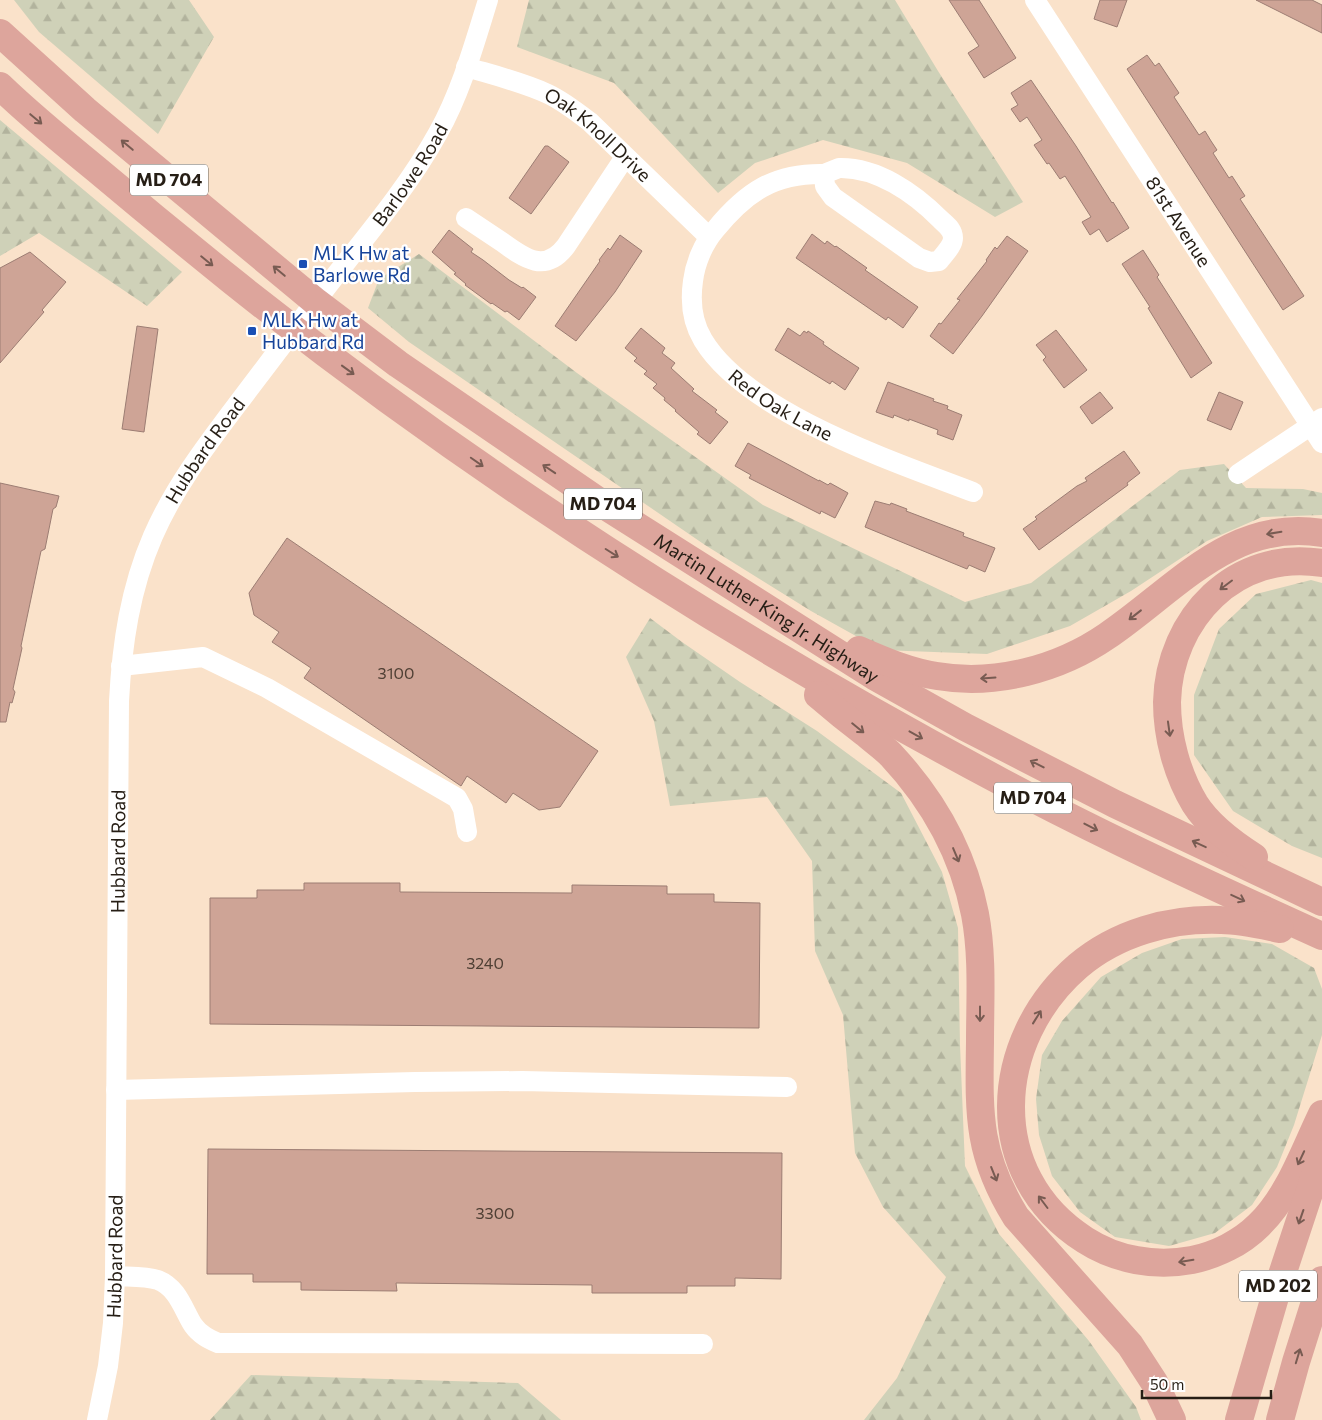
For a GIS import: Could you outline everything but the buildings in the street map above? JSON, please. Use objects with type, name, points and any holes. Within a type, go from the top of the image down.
[{"type":"main road","name":"Martin Luther King Jr. Highway","points":[[0,34],[85,110],[316,302],[398,364],[540,462],[649,534],[874,676],[965,727],[1115,804],[1322,901]]},
{"type":"main road","name":"Martin Luther King Jr. Highway","points":[[0,86],[27,112],[294,331],[545,509],[753,642],[844,695],[1004,783],[1175,868],[1322,937]]},
{"type":"main road","points":[[767,608],[878,658],[922,673],[961,679],[999,677],[1051,664],[1092,645],[1124,624],[1206,560],[1240,543],[1274,532],[1302,531],[1322,533]]},
{"type":"main road","points":[[1322,564],[1290,561],[1274,564],[1243,574],[1220,589],[1208,601],[1188,628],[1174,662],[1167,700],[1170,736],[1179,769],[1195,804],[1206,818],[1238,845],[1322,901]]},
{"type":"main road","points":[[753,642],[889,754],[919,788],[944,827],[963,870],[975,915],[980,962],[980,1116],[985,1150],[991,1168],[1006,1201],[1016,1217],[1041,1247],[1114,1325],[1134,1351],[1154,1382],[1172,1420]]},
{"type":"main road","points":[[1322,937],[1241,921],[1202,920],[1154,928],[1130,934],[1115,941],[1099,950],[1069,974],[1035,1020],[1025,1038],[1019,1056],[1011,1090],[1010,1107],[1014,1140],[1024,1173],[1041,1201],[1052,1214],[1063,1225],[1091,1244],[1121,1256],[1153,1263],[1168,1263],[1200,1258],[1226,1248],[1251,1233],[1261,1224],[1283,1193],[1322,1114]]},
{"type":"main road","name":"MD 202","points":[[1238,1420],[1277,1290],[1322,1154]]},
{"type":"main road","name":"MD 202","points":[[1280,1420],[1322,1280]]},
{"type":"street","name":"Barlowe Road","points":[[294,331],[382,217],[423,159],[442,124],[466,67],[488,0]]},
{"type":"street","name":"81st Avenue","points":[[1035,0],[1316,422],[1322,443]]},
{"type":"street","name":"Oak Knoll Drive","points":[[466,67],[537,90],[561,102],[590,122],[709,237]]},
{"type":"street","points":[[466,218],[520,255],[535,261],[555,258],[566,246],[625,157]]},
{"type":"street","name":"Red Oak Lane","points":[[824,174],[825,186],[833,197],[918,258],[930,262],[939,261],[948,250],[953,239],[952,231],[924,204],[902,188],[862,170],[839,168],[824,174],[803,174],[775,181],[761,188],[729,212],[709,237],[694,274],[691,306],[695,324],[702,338],[727,370],[740,381],[801,420],[833,436],[897,463],[973,492]]},
{"type":"street","name":"Hubbard Road","points":[[97,1420],[109,1358],[115,1276],[119,701],[125,631],[141,567],[162,517],[202,451],[294,331]]},
{"type":"street","points":[[1238,474],[1316,422]]},
{"type":"street","points":[[121,666],[203,657],[267,688],[457,798],[463,809],[467,832]]},
{"type":"street","points":[[116,1090],[522,1081],[787,1087]]},
{"type":"street","points":[[115,1276],[151,1279],[159,1281],[170,1288],[180,1299],[194,1327],[204,1337],[218,1343],[703,1344]]},
{"type":"green space","points":[[14,0],[189,0],[214,37],[158,134],[39,32]]},
{"type":"green space","points":[[529,0],[895,0],[938,71],[1023,202],[995,217],[907,163],[823,140],[755,163],[718,193],[614,83],[517,47]]},
{"type":"green space","points":[[0,120],[182,272],[147,306],[39,233],[0,256]]},
{"type":"green space","points":[[419,254],[577,373],[763,505],[965,602],[1031,583],[1180,470],[1224,464],[1246,488],[1303,489],[1322,493],[1322,515],[1262,517],[1207,541],[1131,591],[1070,626],[987,654],[881,650],[811,611],[705,545],[409,342],[368,308],[379,279]]},
{"type":"green space","points":[[1311,580],[1322,583],[1322,858],[1292,846],[1233,811],[1194,755],[1194,695],[1219,629],[1256,594]]},
{"type":"green space","points":[[650,618],[740,682],[817,731],[901,793],[942,872],[958,928],[965,1166],[999,1234],[1089,1341],[1136,1407],[1141,1420],[864,1420],[897,1378],[946,1277],[883,1207],[855,1153],[843,1015],[815,951],[812,861],[767,797],[670,806],[654,721],[626,657]]},
{"type":"green space","points":[[1225,937],[1272,944],[1314,968],[1322,989],[1322,1035],[1294,1125],[1277,1167],[1252,1205],[1215,1233],[1169,1246],[1115,1237],[1080,1212],[1052,1176],[1039,1135],[1036,1099],[1042,1055],[1062,1021],[1101,977],[1142,953],[1182,939]]},
{"type":"green space","points":[[251,1375],[518,1383],[561,1420],[210,1420]]},
{"type":"place","name":"MLK Hw at Barlowe Rd","points":[[303,264]]},
{"type":"place","name":"MLK Hw at Hubbard Rd","points":[[252,331]]}]
